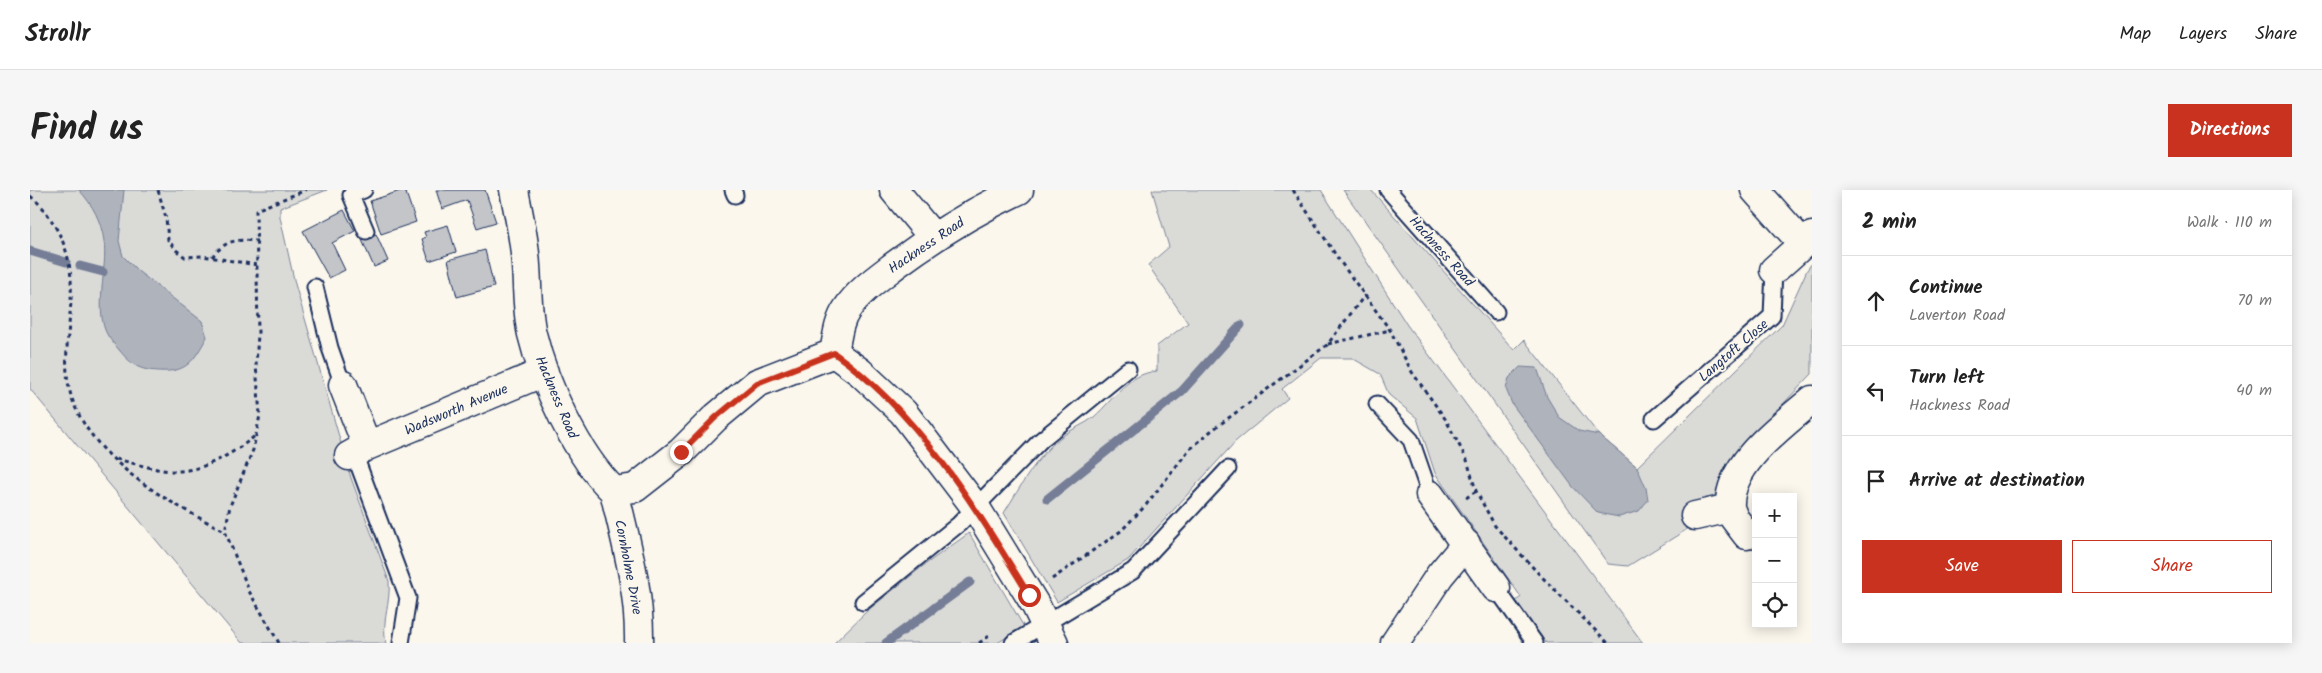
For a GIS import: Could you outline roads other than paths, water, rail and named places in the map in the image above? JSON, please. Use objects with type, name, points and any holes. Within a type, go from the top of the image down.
[{"type":"street","name":"Hackness Road","points":[[514,190],[525,252],[532,333],[544,372],[571,434],[598,476],[614,491]]},
{"type":"street","points":[[894,190],[933,236]]},
{"type":"street","name":"Hackness Road","points":[[834,353],[839,326],[846,310],[857,296],[933,236],[989,204],[1019,190]]},
{"type":"street","name":"Langtoft Close","points":[[1755,190],[1808,240],[1774,270]]},
{"type":"street","points":[[614,491],[635,488],[681,452],[715,418],[757,383],[834,353],[860,372],[903,412],[976,508],[1029,595],[1049,634]]},
{"type":"street","name":"Wadsworth Avenue","points":[[357,452],[544,372]]},
{"type":"street","points":[[343,385],[357,452]]},
{"type":"street","points":[[1747,535],[1734,518],[1730,508],[1731,493],[1746,463],[1765,442],[1812,400]]},
{"type":"street","name":"Cornholme Drive","points":[[614,491],[634,575],[640,614],[639,643]]},
{"type":"street","points":[[1430,494],[1496,588]]},
{"type":"street","points":[[1695,516],[1730,508]]},
{"type":"street","points":[[1395,643],[1440,575],[1466,544]]},
{"type":"lane","points":[[364,190],[351,195],[366,231]]},
{"type":"lane","name":"Hachness Road","points":[[1388,190],[1496,312]]},
{"type":"lane","name":"Langtoft Close","points":[[1654,419],[1772,316],[1774,270]]},
{"type":"lane","points":[[315,287],[330,348],[343,385]]},
{"type":"lane","points":[[863,602],[959,524],[1040,440],[1128,369]]},
{"type":"lane","points":[[1377,404],[1411,440],[1430,494]]},
{"type":"lane","points":[[357,452],[408,598],[401,643]]},
{"type":"lane","points":[[1013,643],[1049,634],[1134,571],[1228,469]]},
{"type":"lane","points":[[1496,588],[1535,643]]},
{"type":"waterway","points":[[30,251],[66,262]]},
{"type":"waterway","points":[[80,266],[103,272]]},
{"type":"waterway","points":[[1047,499],[1182,391],[1241,325]]},
{"type":"waterway","points":[[886,643],[970,582]]}]
